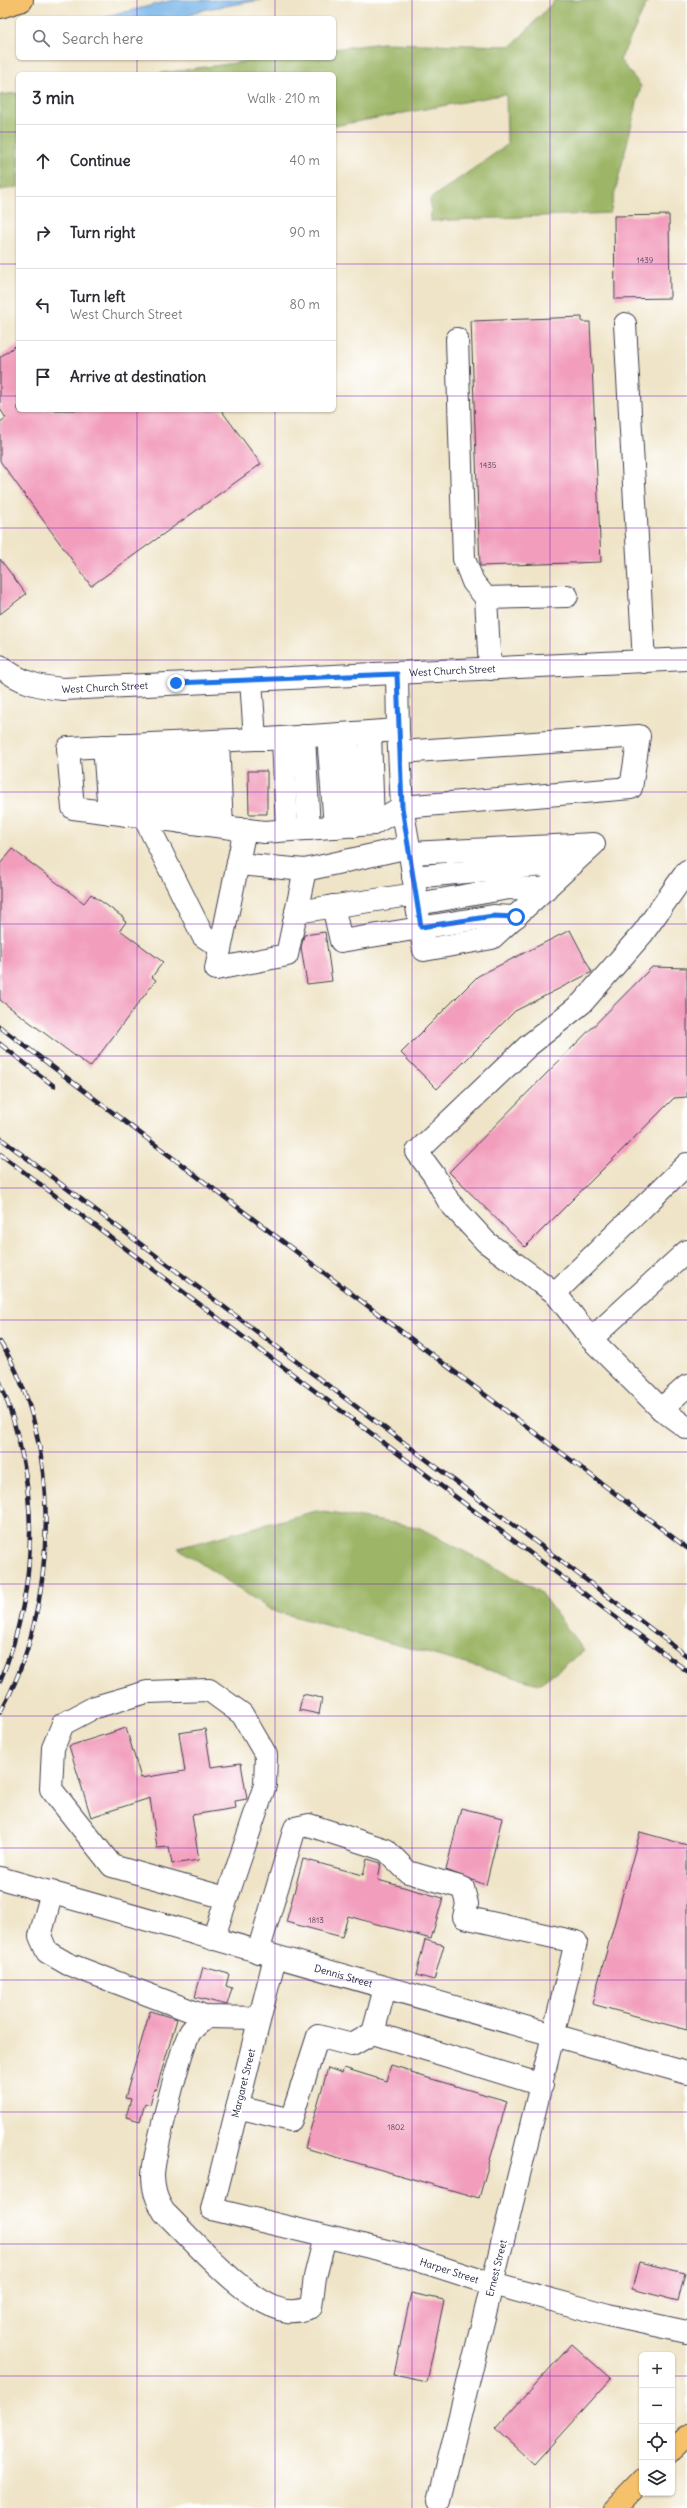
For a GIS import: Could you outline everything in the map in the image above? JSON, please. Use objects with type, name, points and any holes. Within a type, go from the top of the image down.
[{"type":"main road","points":[[0,7],[22,0]]},
{"type":"main road","points":[[675,2447],[687,2436]]},
{"type":"main road","points":[[615,2508],[639,2483]]},
{"type":"street","points":[[625,324],[644,662]]},
{"type":"street","points":[[457,339],[464,559],[473,582],[486,598],[490,669]]},
{"type":"street","points":[[486,598],[567,596]]},
{"type":"street","name":"West Church Street","points":[[0,666],[11,675],[27,683],[43,688],[63,689],[687,660]]},
{"type":"street","points":[[238,864],[305,870],[409,850],[594,844],[492,938],[424,950],[421,927],[415,892],[409,850],[402,807],[397,674]]},
{"type":"street","points":[[251,680],[255,739]]},
{"type":"street","points":[[398,730],[338,735],[68,748],[73,808],[264,832],[354,826],[402,807],[631,788],[639,736],[400,752]]},
{"type":"street","points":[[354,826],[370,733]]},
{"type":"street","points":[[338,735],[354,826]]},
{"type":"street","points":[[293,737],[309,829]]},
{"type":"street","points":[[287,830],[293,737]]},
{"type":"street","points":[[151,744],[155,818],[203,936],[220,947]]},
{"type":"street","points":[[151,744],[155,818]]},
{"type":"street","points":[[151,744],[155,818]]},
{"type":"street","points":[[151,744],[155,818]]},
{"type":"street","points":[[245,830],[216,969],[288,955],[305,870]]},
{"type":"street","points":[[296,912],[415,892],[530,866],[572,865]]},
{"type":"street","points":[[687,871],[679,898],[643,933],[582,1003],[528,1046],[417,1152],[434,1175],[449,1202],[486,1242],[555,1293],[591,1339],[661,1409],[687,1428]]},
{"type":"street","points":[[415,892],[509,888],[546,889]]},
{"type":"street","points":[[333,906],[340,941],[421,927]]},
{"type":"street","points":[[555,1293],[687,1164]]},
{"type":"street","points":[[591,1339],[687,1251]]},
{"type":"street","points":[[661,1409],[687,1386]]},
{"type":"street","points":[[213,1939],[265,1785],[266,1754],[242,1714],[209,1690],[147,1692],[95,1707],[63,1724],[53,1748],[51,1789],[112,1866],[226,1898]]},
{"type":"street","name":"Margaret Street","points":[[212,2209],[259,2018],[266,1954],[295,1828],[309,1825],[386,1850],[408,1872],[463,1888],[467,1904],[464,1917],[576,1942],[554,2036]]},
{"type":"street","name":"Dennis Street","points":[[0,1878],[687,2073]]},
{"type":"street","points":[[52,1892],[40,1936],[47,1952],[68,1964],[207,2017],[259,2018]]},
{"type":"street","points":[[237,2107],[291,2120],[318,2036],[352,2045],[372,2033],[385,1988]]},
{"type":"street","points":[[207,2017],[190,2032],[182,2053],[155,2166],[155,2196],[164,2212],[242,2287],[268,2304],[286,2311],[300,2311],[311,2307],[315,2277],[326,2237]]},
{"type":"street","points":[[372,2033],[542,2085]]},
{"type":"street","name":"Ernest Street","points":[[439,2501],[554,2036]]},
{"type":"street","name":"Harper Street","points":[[212,2209],[399,2254],[492,2284],[608,2315],[687,2332]]},
{"type":"green space","points":[[555,0],[648,0],[620,60],[641,86],[610,213],[431,221],[430,199],[507,145],[506,94],[336,126],[336,72],[169,72],[256,60],[336,60],[336,49],[382,43],[512,46]]},
{"type":"green space","points":[[16,93],[16,187],[0,190],[0,95]]},
{"type":"green space","points":[[316,1511],[418,1527],[539,1591],[584,1651],[539,1684],[271,1610],[178,1548]]},
{"type":"water","points":[[173,0],[261,0],[207,9],[186,16],[110,16]]},
{"type":"building","points":[[669,215],[670,298],[615,299],[614,216]]},
{"type":"building","points":[[582,317],[582,322],[590,322],[601,562],[480,566],[471,321]]},
{"type":"building","points":[[16,345],[16,412],[222,412],[261,464],[91,586],[0,461],[0,422],[6,418],[0,409],[0,357]]},
{"type":"building","points":[[0,559],[26,594],[0,614]]},
{"type":"building","points":[[248,771],[267,771],[267,814],[249,814]]},
{"type":"building","points":[[12,849],[84,903],[91,894],[124,918],[123,920],[126,922],[120,930],[163,962],[152,977],[156,980],[90,1067],[0,1000],[0,864]]},
{"type":"building","points":[[570,930],[592,972],[515,1011],[437,1089],[401,1053],[478,976]]},
{"type":"building","points":[[325,932],[332,981],[307,984],[301,947],[304,935]]},
{"type":"building","points":[[652,967],[687,968],[687,1097],[674,1098],[525,1247],[449,1172]]},
{"type":"building","points":[[303,1694],[322,1698],[319,1714],[299,1710]]},
{"type":"building","points":[[126,1728],[141,1778],[185,1771],[179,1733],[205,1729],[211,1767],[241,1763],[247,1799],[235,1801],[236,1808],[192,1815],[199,1860],[172,1864],[169,1847],[157,1848],[150,1798],[91,1817],[69,1746]]},
{"type":"building","points":[[461,1808],[502,1818],[486,1885],[446,1870]]},
{"type":"building","points":[[640,1832],[687,1845],[687,2030],[592,2004]]},
{"type":"building","points":[[303,1859],[363,1875],[367,1859],[381,1863],[378,1880],[443,1898],[431,1939],[348,1916],[342,1937],[286,1922]]},
{"type":"building","points":[[425,1940],[444,1945],[434,1980],[416,1975]]},
{"type":"building","points":[[203,1967],[229,1974],[226,1986],[232,1988],[227,2005],[195,1997]]},
{"type":"building","points":[[150,2011],[177,2019],[156,2090],[154,2089],[150,2105],[145,2103],[140,2121],[126,2117],[131,2099],[125,2098]]},
{"type":"building","points":[[391,2065],[411,2071],[411,2073],[507,2101],[479,2198],[305,2148],[328,2068],[342,2073],[344,2068],[386,2081]]},
{"type":"building","points":[[639,2262],[685,2273],[678,2301],[632,2289]]},
{"type":"building","points":[[411,2293],[444,2300],[427,2382],[394,2375]]},
{"type":"building","points":[[572,2344],[611,2379],[534,2464],[495,2429]]},
{"type":"railway","points":[[0,1027],[687,1548]]},
{"type":"railway","points":[[0,1044],[54,1086]]},
{"type":"railway","points":[[0,1138],[687,1656]]},
{"type":"railway","points":[[0,1154],[687,1671]]},
{"type":"railway","points":[[0,1342],[21,1382],[35,1427],[43,1476],[46,1527],[42,1577],[33,1626],[19,1672],[0,1712]]},
{"type":"railway","points":[[0,1382],[13,1419],[22,1456],[28,1494],[30,1531],[28,1569],[23,1606],[13,1644],[0,1681]]},
{"type":"route","points":[[176,683],[397,674],[397,712],[402,807],[421,927],[493,916],[516,917]]}]
